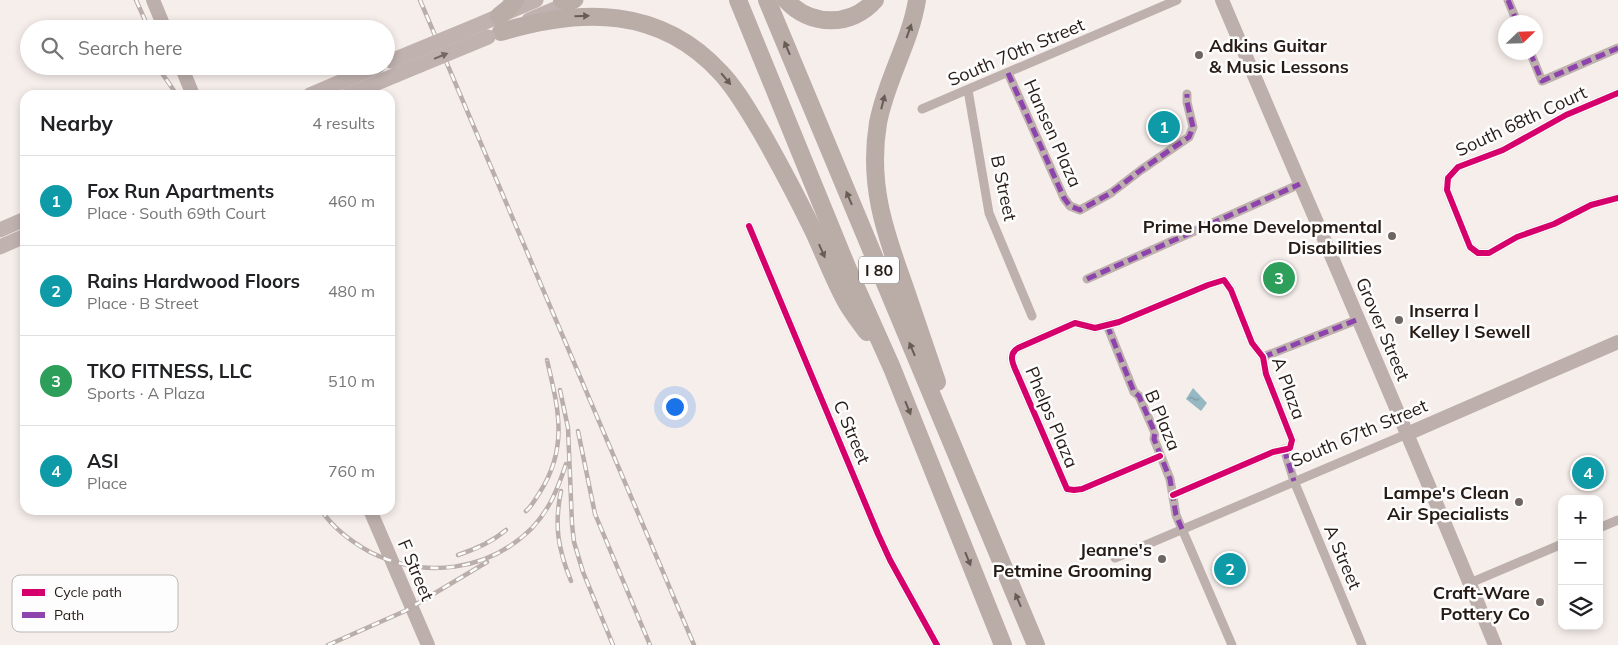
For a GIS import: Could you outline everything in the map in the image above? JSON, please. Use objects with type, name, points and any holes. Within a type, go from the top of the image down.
[{"type":"highway","points":[[492,27],[515,0]]},
{"type":"highway","points":[[562,0],[574,0]]},
{"type":"highway","points":[[727,0],[807,170]]},
{"type":"highway","name":"I 80","points":[[738,0],[847,267],[892,368],[1002,645]]},
{"type":"highway","name":"I 80","points":[[767,0],[1036,645]]},
{"type":"highway","points":[[786,0],[808,16],[820,20],[833,21],[846,19],[858,14],[875,0]]},
{"type":"highway","points":[[917,0],[910,28],[891,76],[882,107],[874,162],[876,194],[887,236],[992,539]]},
{"type":"highway","points":[[492,27],[565,17],[593,16],[623,19],[650,26],[677,37],[710,62],[732,86],[760,130],[801,205],[844,299],[892,368]]},
{"type":"main road","points":[[153,0],[161,20]]},
{"type":"main road","points":[[492,27],[536,0]]},
{"type":"main road","points":[[395,63],[492,27],[574,0]]},
{"type":"main road","name":"Grover Street","points":[[1222,0],[1359,319],[1495,645]]},
{"type":"main road","points":[[185,75],[191,90]]},
{"type":"main road","points":[[323,90],[364,75]]},
{"type":"main road","points":[[355,90],[376,75]]},
{"type":"main road","points":[[0,230],[20,221]]},
{"type":"main road","points":[[0,247],[20,238]]},
{"type":"main road","name":"South 67th Street","points":[[1407,434],[1618,342]]},
{"type":"main road","name":"F Street","points":[[372,515],[428,645]]},
{"type":"street","name":"South 70th Street","points":[[922,109],[1177,0]]},
{"type":"street","points":[[1508,0],[1514,15]]},
{"type":"street","points":[[1533,60],[1542,81],[1618,48]]},
{"type":"street","name":"Hansen Plaza","points":[[1008,73],[1064,198],[1070,206],[1080,210],[1104,198],[1189,137],[1192,131],[1192,117],[1186,102],[1187,94]]},
{"type":"street","name":"B Street","points":[[968,90],[989,213],[1032,316]]},
{"type":"street","name":"South 68th Court","points":[[1618,93],[1566,116],[1503,150],[1458,167],[1453,171],[1447,182],[1448,194],[1470,247],[1483,254],[1489,253],[1517,237],[1554,224],[1591,205],[1618,198]]},
{"type":"street","points":[[1087,279],[1300,184]]},
{"type":"street","name":"C Street","points":[[749,226],[881,541],[898,576],[937,645]]},
{"type":"street","name":"A Plaza","points":[[1107,325],[1119,322],[1224,280],[1231,290],[1252,343],[1263,357],[1266,374],[1292,438],[1290,448],[1284,449]]},
{"type":"street","points":[[1263,357],[1359,319]]},
{"type":"street","name":"Phelps Plaza","points":[[1107,325],[1095,328],[1075,323],[1018,348],[1012,353],[1012,359],[1019,378],[1065,486],[1070,490],[1082,488],[1160,456]]},
{"type":"street","name":"B Plaza","points":[[1107,325],[1134,392],[1139,396],[1155,433],[1154,439],[1170,480],[1176,515],[1182,528]]},
{"type":"street","name":"South 67th Street","points":[[1115,558],[1407,434]]},
{"type":"street","points":[[1173,495],[1284,449],[1294,481]]},
{"type":"street","name":"A Street","points":[[1294,481],[1362,645]]},
{"type":"street","points":[[1603,526],[1618,520]]},
{"type":"street","points":[[1182,528],[1232,645]]},
{"type":"street","points":[[1470,583],[1558,546]]},
{"type":"water","points":[[1193,388],[1207,403],[1201,411],[1186,399]]},
{"type":"railway","points":[[136,0],[145,20]]},
{"type":"railway","points":[[420,0],[694,645]]},
{"type":"railway","points":[[163,75],[174,90]]},
{"type":"railway","points":[[526,511],[534,502],[549,475],[558,443],[555,394],[547,360]]},
{"type":"railway","points":[[560,390],[568,428],[574,542],[583,572],[613,645]]},
{"type":"railway","points":[[578,431],[595,514],[650,645]]},
{"type":"railway","points":[[325,515],[343,534],[370,552],[391,561],[433,568],[455,567],[476,562],[496,554],[515,543],[532,528],[553,498],[566,464]]},
{"type":"railway","points":[[561,491],[558,537],[571,581]]},
{"type":"railway","points":[[458,555],[484,545],[506,530]]},
{"type":"railway","points":[[328,645],[405,611],[487,562]]},
{"type":"marked path","points":[[1508,0],[1514,15]]},
{"type":"marked path","points":[[1533,60],[1542,81],[1618,48]]},
{"type":"marked path","points":[[1008,73],[1064,198],[1070,206],[1080,210],[1111,193],[1189,137],[1193,127],[1187,94]]},
{"type":"marked path","points":[[1087,279],[1300,184]]},
{"type":"marked path","points":[[1263,357],[1359,319]]},
{"type":"marked path","points":[[1107,325],[1134,392],[1139,396],[1155,433],[1154,439],[1170,479],[1176,515],[1182,529]]},
{"type":"marked path","points":[[1284,449],[1294,481]]},
{"type":"cycle path","points":[[1618,93],[1566,115],[1503,150],[1458,167],[1448,178],[1447,190],[1470,247],[1478,253],[1489,253],[1517,237],[1554,224],[1591,205],[1618,198]]},
{"type":"cycle path","points":[[749,226],[878,534],[890,560],[937,645]]},
{"type":"cycle path","points":[[1160,456],[1082,489],[1067,489],[1014,366],[1012,358],[1014,351],[1075,323],[1095,328],[1119,322],[1224,280],[1231,290],[1252,343],[1263,357],[1266,374],[1292,440],[1290,448],[1273,452],[1173,495]]},
{"type":"place","name":"Adkins Guitar & Music Lessons","points":[[1199,55]]},
{"type":"place","name":"Fox Run Apartments","points":[[1164,127]]},
{"type":"place","name":"Prime Home Developmental Disabilities","points":[[1392,236]]},
{"type":"place","name":"TKO FITNESS, LLC","points":[[1279,278]]},
{"type":"place","name":"Inserra l Kelley l Sewell","points":[[1399,320]]},
{"type":"place","name":"ASI","points":[[1588,473]]},
{"type":"place","name":"Lampe's Clean Air Specialists","points":[[1519,502]]},
{"type":"place","name":"Jeanne's Petmine Grooming","points":[[1162,559]]},
{"type":"place","name":"Rains Hardwood Floors","points":[[1230,569]]},
{"type":"place","name":"Craft-Ware Pottery Co","points":[[1540,602]]}]
